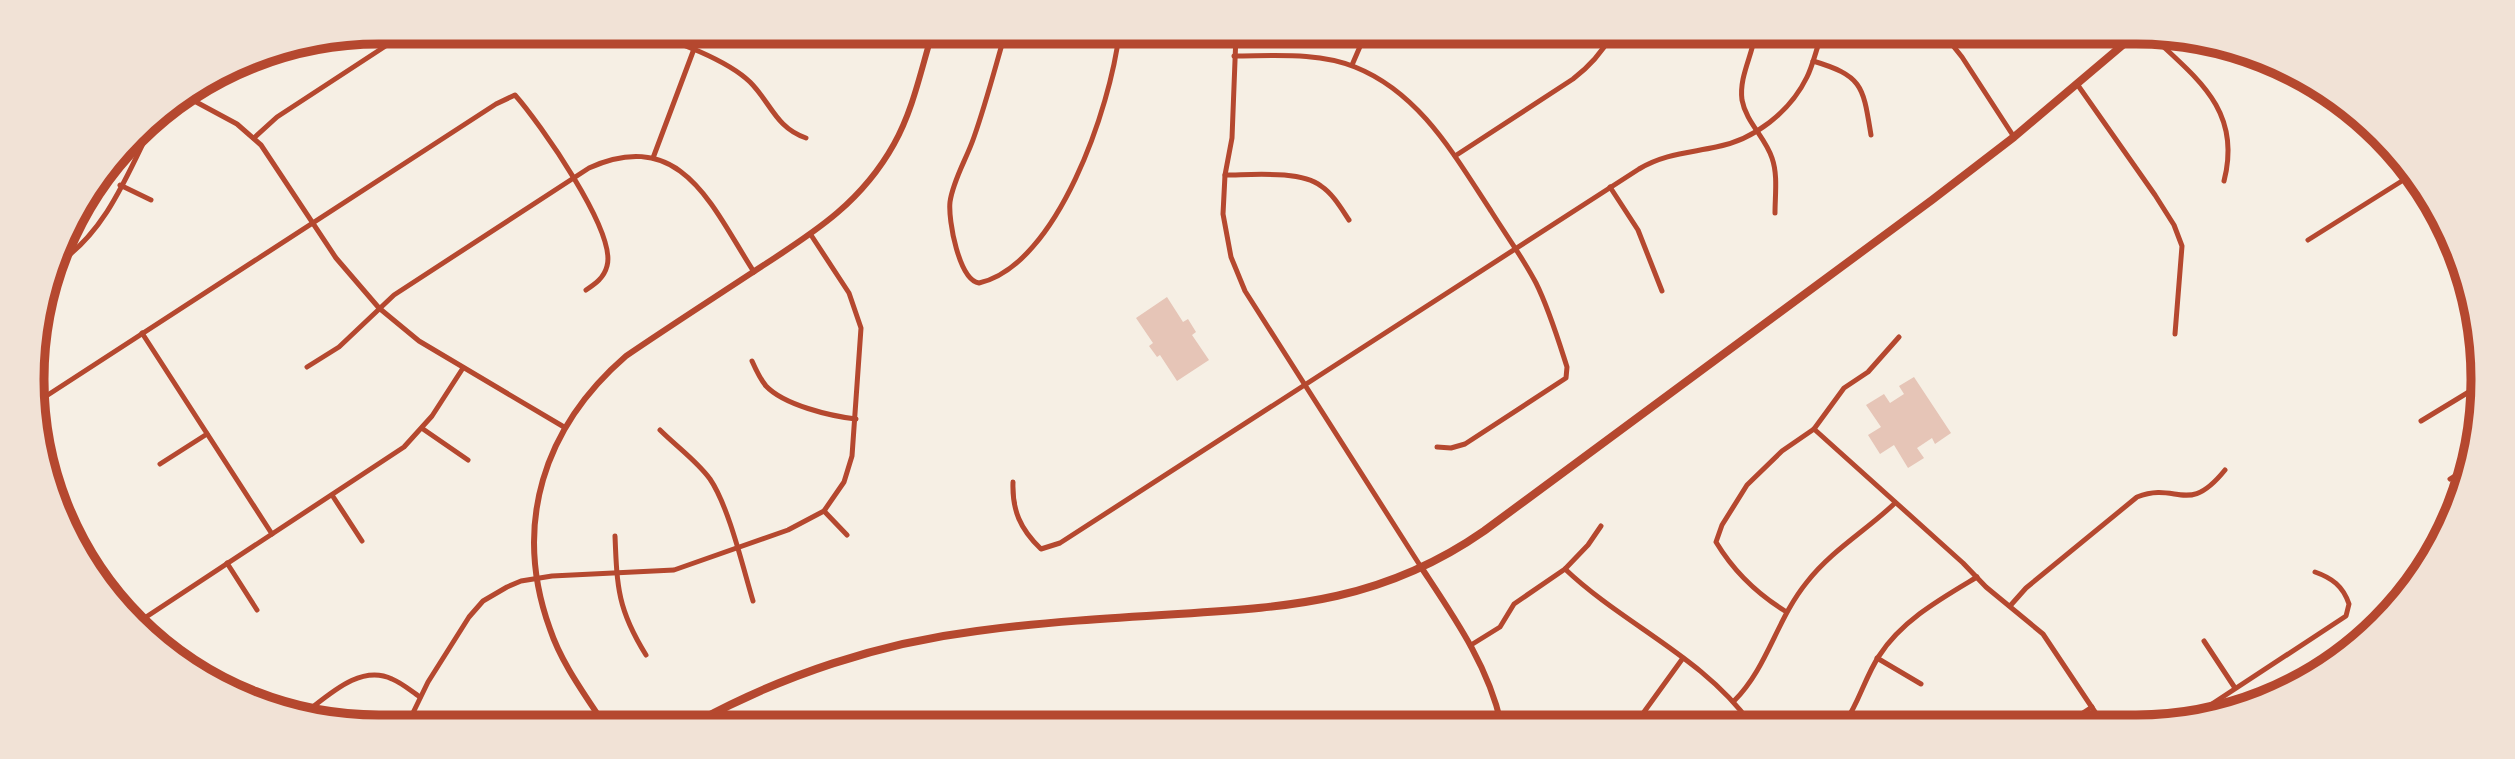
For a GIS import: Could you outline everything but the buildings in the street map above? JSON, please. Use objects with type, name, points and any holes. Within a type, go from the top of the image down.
[{"type":"main road","points":[[711,715],[789,679],[850,658],[910,642],[979,630],[1293,605],[1363,590],[1421,567],[1455,550],[1484,531],[1814,289],[2014,137],[2124,44]]},
{"type":"street","points":[[254,138],[290,107],[388,44]]},
{"type":"street","points":[[676,44],[734,69],[765,99],[782,125],[794,134],[806,138]]},
{"type":"street","points":[[653,158],[695,44]]},
{"type":"street","points":[[598,715],[550,631],[536,578],[534,543],[539,499],[551,456],[564,427],[582,399],[626,356],[811,235],[855,198],[884,161],[908,112],[929,44]]},
{"type":"street","points":[[1001,44],[975,136],[950,200],[951,227],[966,275],[979,283],[992,279],[1027,253],[1039,240],[1073,185],[1090,149],[1116,60],[1118,44]]},
{"type":"street","points":[[1235,44],[1232,138],[1225,175],[1223,214],[1225,235],[1237,274],[1305,386],[1471,645],[1490,683],[1499,715]]},
{"type":"street","points":[[1352,65],[1361,44]]},
{"type":"street","points":[[1455,156],[1573,79],[1589,66],[1606,44]]},
{"type":"street","points":[[1753,44],[1742,90],[1743,103],[1772,157],[1775,171],[1775,212]]},
{"type":"street","points":[[1013,482],[1013,499],[1018,520],[1028,535],[1041,549],[1060,543],[1610,187],[1663,157],[1716,147],[1757,131],[1799,92],[1819,44]]},
{"type":"street","points":[[1952,44],[2014,137]]},
{"type":"street","points":[[2161,45],[2204,86],[2222,117],[2229,159],[2224,181]]},
{"type":"street","points":[[1234,56],[1312,57],[1352,65],[1373,74],[1408,100],[1441,135],[1531,273],[1543,298],[1567,367],[1566,378],[1465,444],[1451,448],[1437,447]]},
{"type":"street","points":[[1813,61],[1846,73],[1853,79],[1864,98],[1871,135]]},
{"type":"street","points":[[2077,84],[2155,195],[2180,238],[2182,246],[2175,334]]},
{"type":"street","points":[[44,397],[496,103],[515,95],[530,111],[597,219],[608,254],[607,267],[599,281],[586,290]]},
{"type":"street","points":[[193,100],[237,124],[254,138],[269,155],[349,276],[379,308],[419,341],[564,427]]},
{"type":"street","points":[[67,257],[92,235],[144,140]]},
{"type":"street","points":[[307,367],[339,347],[394,295],[573,178],[606,161],[623,157],[653,158],[674,167],[696,183],[754,272]]},
{"type":"street","points":[[1225,175],[1292,176],[1313,181],[1333,197],[1349,220]]},
{"type":"street","points":[[2308,240],[2405,179]]},
{"type":"street","points":[[120,186],[151,200]]},
{"type":"street","points":[[1610,187],[1638,230],[1662,291]]},
{"type":"street","points":[[412,715],[420,697],[476,608],[507,587],[536,578],[674,570],[788,530],[824,511],[836,496],[850,466],[856,419],[861,328],[849,293],[811,235]]},
{"type":"street","points":[[142,333],[272,534]]},
{"type":"street","points":[[1785,611],[1752,588],[1726,558],[1716,542],[1722,525],[1747,485],[1782,451],[1814,429],[1844,388],[1868,372],[1899,337]]},
{"type":"street","points":[[752,361],[761,380],[778,396],[840,417],[856,419]]},
{"type":"street","points":[[144,619],[404,447],[423,429],[463,368]]},
{"type":"street","points":[[2421,421],[2471,391]]},
{"type":"street","points":[[423,429],[468,460]]},
{"type":"street","points":[[1814,429],[1977,577],[2032,623],[2054,647],[2097,715]]},
{"type":"street","points":[[660,430],[709,478],[718,494],[753,601]]},
{"type":"street","points":[[160,464],[207,434]]},
{"type":"street","points":[[2010,606],[2026,588],[2137,497],[2155,493],[2196,495],[2214,483],[2225,470]]},
{"type":"street","points":[[2450,480],[2457,475]]},
{"type":"street","points":[[332,495],[362,541]]},
{"type":"street","points":[[1734,701],[1757,674],[1785,611],[1825,561],[1895,503]]},
{"type":"street","points":[[824,511],[846,535]]},
{"type":"street","points":[[1471,645],[1500,626],[1514,604],[1565,569],[1588,545],[1601,526]]},
{"type":"street","points":[[615,536],[616,574],[621,606],[646,654]]},
{"type":"street","points":[[227,563],[257,610]]},
{"type":"street","points":[[1565,569],[1601,601],[1721,688],[1744,715]]},
{"type":"street","points":[[2204,708],[2343,618],[2349,610],[2347,597],[2341,587],[2330,578],[2315,572]]},
{"type":"street","points":[[1850,715],[1877,658],[1888,643],[1913,619],[1977,577]]},
{"type":"street","points":[[2204,641],[2235,688]]},
{"type":"street","points":[[1642,715],[1683,658]]},
{"type":"street","points":[[1877,658],[1922,684]]},
{"type":"street","points":[[311,708],[345,685],[373,673],[391,678],[420,697]]},
{"type":"street","points":[[2081,715],[2092,708]]}]
